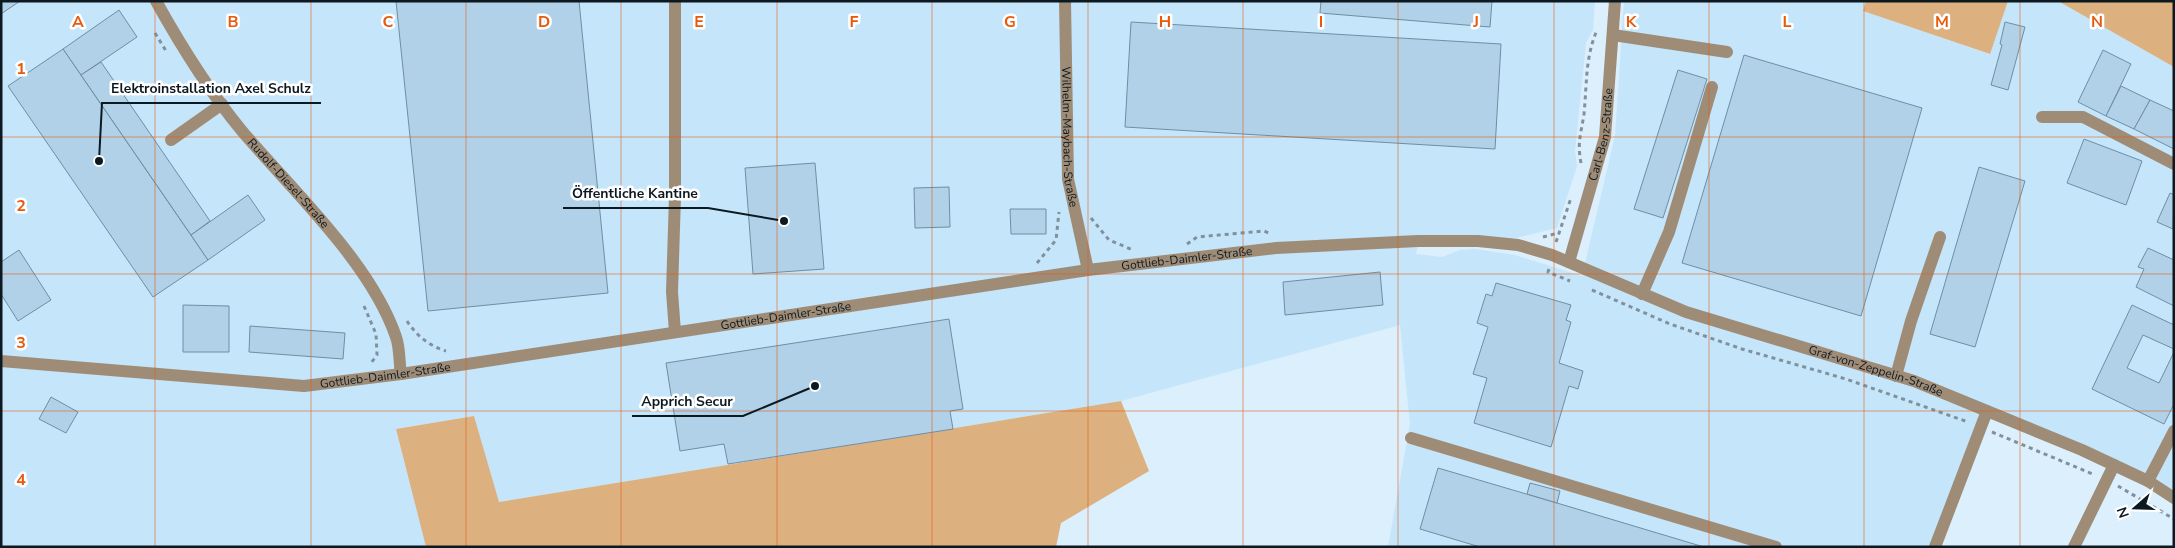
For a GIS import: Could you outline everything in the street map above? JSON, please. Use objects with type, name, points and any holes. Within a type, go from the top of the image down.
[{"type":"street","name":"Rudolf-Diesel-Straße","points":[[156,1],[192,62],[222,104],[241,129],[338,240],[368,282],[397,339],[401,374]]},
{"type":"street","points":[[675,1],[675,196],[672,292],[675,332]]},
{"type":"street","name":"Wilhelm-Maybach-Straße","points":[[1065,1],[1068,179],[1088,270]]},
{"type":"street","name":"Carl-Benz-Straße","points":[[1568,262],[1605,137],[1615,1]]},
{"type":"street","points":[[1613,34],[1727,52]]},
{"type":"street","points":[[1642,294],[1669,232],[1712,87]]},
{"type":"street","points":[[171,140],[222,104]]},
{"type":"street","points":[[2042,117],[2083,117],[2174,164]]},
{"type":"street","points":[[1896,376],[1911,321],[1940,237]]},
{"type":"street","name":"Gottlieb-Daimler-Straße","points":[[1,361],[304,386],[401,374],[1088,270],[1276,248],[1418,241],[1478,241],[1518,245],[1568,262]]},
{"type":"street","name":"Graf-von-Zeppelin-Straße","points":[[1568,262],[1686,312],[1896,376],[1987,411],[2114,465],[2148,481],[2174,498]]},
{"type":"street","points":[[1935,547],[1987,411]]},
{"type":"street","points":[[2148,481],[2174,431]]},
{"type":"street","points":[[1411,438],[1776,547]]},
{"type":"street","points":[[2074,547],[2114,465]]},
{"type":"path","points":[[1582,166],[1578,146],[1584,115],[1590,47],[1597,29]]},
{"type":"path","points":[[1558,233],[1573,191]]},
{"type":"path","points":[[1548,272],[1572,281]]},
{"type":"path","points":[[1589,288],[1670,324],[1742,349],[1846,379],[1981,427],[2107,481],[2174,519]]},
{"type":"path","points":[[369,365],[376,355],[376,334],[370,318]]},
{"type":"shaded area","points":[[1,1],[1595,1],[1593,30],[1586,43],[1575,151],[1577,166],[1557,228],[1496,243],[1419,241],[1416,254],[1442,257],[1460,250],[1475,249],[1515,255],[1582,276],[1615,136],[1624,1],[1866,1],[1863,11],[1989,54],[2008,1],[2058,1],[2174,67],[2174,498],[1987,411],[1935,547],[1388,547],[1410,424],[1400,325],[1121,401],[498,502],[474,416],[396,429],[426,547],[1,547]]},
{"type":"shaded area","points":[[1866,1],[2008,1],[1990,54],[1863,11]]},
{"type":"shaded area","points":[[2058,1],[2174,1],[2174,67]]},
{"type":"shaded area","points":[[1121,401],[1149,471],[1061,523],[1056,547],[426,547],[396,429],[474,416],[499,502]]},
{"type":"building","points":[[1,1],[20,1],[1,14]]},
{"type":"building","points":[[396,1],[579,1],[608,293],[428,311]]},
{"type":"building","points":[[1321,1],[1492,1],[1490,27],[1320,13]]},
{"type":"building","points":[[119,10],[137,37],[81,75],[63,49]]},
{"type":"building","points":[[1131,22],[1501,44],[1495,149],[1125,127]]},
{"type":"building","points":[[2005,22],[2025,27],[2008,90],[1991,85],[2002,45],[2000,44]]},
{"type":"building","points":[[63,49],[208,260],[153,297],[8,86]]},
{"type":"building","points":[[2103,50],[2131,64],[2106,116],[2078,102]]},
{"type":"building","points":[[1744,55],[1922,108],[1861,316],[1682,263]]},
{"type":"building","points":[[101,62],[210,221],[191,235],[81,75]]},
{"type":"building","points":[[1678,70],[1707,79],[1663,218],[1634,209]]},
{"type":"building","points":[[2121,86],[2150,100],[2134,129],[2106,116]]},
{"type":"building","points":[[2150,100],[2174,111],[2174,149],[2134,129]]},
{"type":"building","points":[[2084,139],[2142,161],[2126,205],[2067,183]]},
{"type":"building","points":[[815,163],[824,269],[753,274],[745,168]]},
{"type":"building","points":[[1979,167],[2025,181],[1975,347],[1930,334]]},
{"type":"building","points":[[949,187],[950,227],[915,228],[914,188]]},
{"type":"building","points":[[2170,193],[2174,195],[2173,229],[2157,222]]},
{"type":"building","points":[[248,195],[265,220],[208,260],[191,235]]},
{"type":"building","points":[[1010,209],[1046,209],[1046,234],[1011,234]]},
{"type":"building","points":[[2148,248],[2174,260],[2174,306],[2136,287],[2144,269],[2138,267]]},
{"type":"building","points":[[19,250],[51,300],[18,321],[1,294],[1,262]]},
{"type":"building","points":[[1380,272],[1383,305],[1285,315],[1283,282]]},
{"type":"building","points":[[1496,283],[1571,305],[1566,320],[1571,322],[1559,363],[1583,371],[1578,389],[1569,386],[1551,447],[1474,423],[1487,378],[1473,374],[1488,327],[1477,323],[1486,294],[1492,296]]},
{"type":"building","points":[[183,305],[229,306],[229,352],[183,352]]},
{"type":"building","points":[[2132,305],[2174,325],[2174,349],[2143,335],[2127,368],[2159,383],[2174,352],[2174,404],[2164,424],[2092,389]]},
{"type":"building","points":[[949,319],[963,409],[950,411],[953,429],[728,464],[724,444],[680,451],[666,363]]},
{"type":"building","points":[[250,326],[345,333],[343,359],[249,352]]},
{"type":"building","points":[[51,397],[78,412],[66,433],[39,419]]},
{"type":"building","points":[[1438,468],[1704,547],[1480,547],[1420,529]]},
{"type":"building","points":[[1530,483],[1560,491],[1557,503],[1527,494]]},
{"type":"place","name":"Elektroinstallation Axel Schulz","points":[[99,161]]},
{"type":"place","name":"Öffentliche Kantine","points":[[784,221]]},
{"type":"place","name":"Apprich Secur","points":[[815,386]]}]
